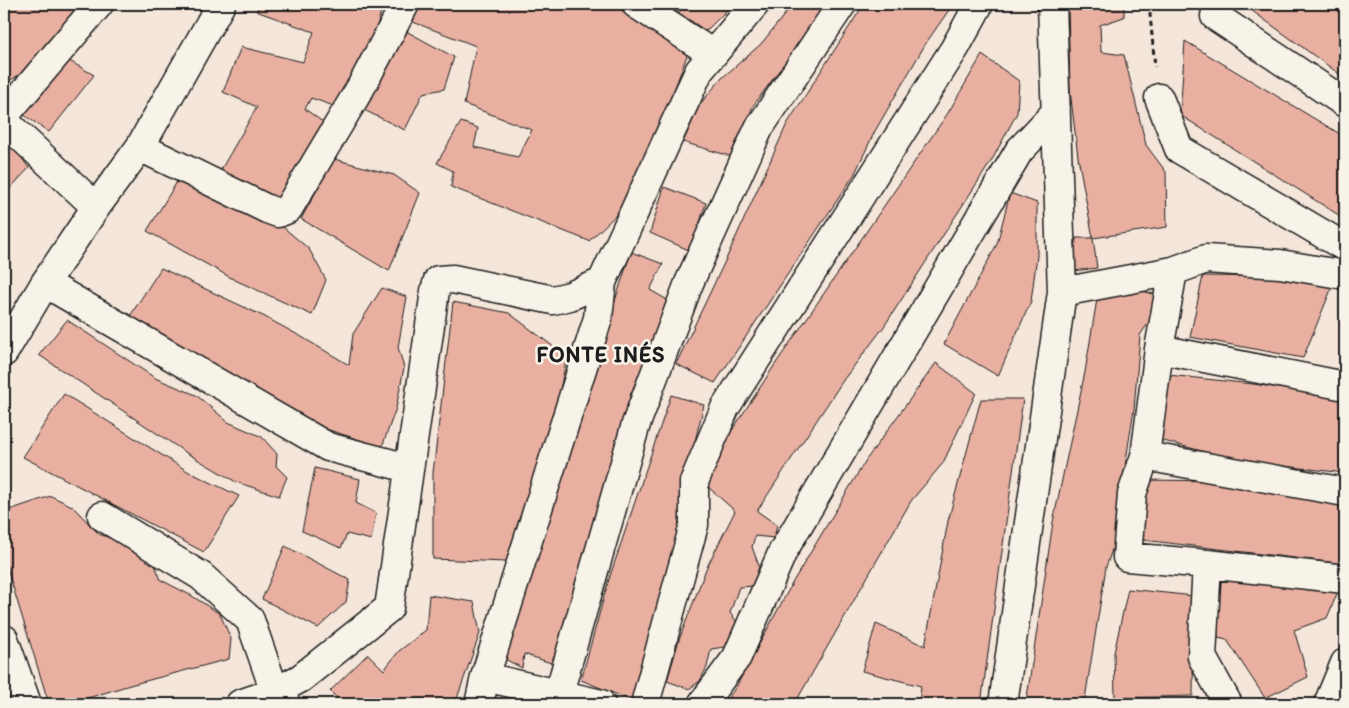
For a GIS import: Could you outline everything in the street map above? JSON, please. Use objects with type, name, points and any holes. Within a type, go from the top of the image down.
[{"type":"street","points":[[4,116],[99,4]]},
{"type":"street","points":[[4,352],[45,283],[96,207],[140,147],[221,4]]},
{"type":"street","points":[[140,147],[278,213],[288,209],[361,87],[405,4]]},
{"type":"street","points":[[636,4],[713,54]]},
{"type":"street","points":[[479,704],[485,677],[598,318],[602,282],[699,70],[755,4]]},
{"type":"street","points":[[558,693],[636,424],[689,283],[759,128],[842,4]]},
{"type":"street","points":[[644,704],[694,524],[694,482],[725,408],[955,48],[979,4]]},
{"type":"street","points":[[1002,704],[1062,292],[1052,4]]},
{"type":"street","points":[[1215,16],[1345,103]]},
{"type":"street","points":[[1159,98],[1179,149],[1345,247]]},
{"type":"street","points":[[702,704],[737,657],[783,551],[1019,151],[1055,113]]},
{"type":"street","points":[[4,121],[96,207]]},
{"type":"street","points":[[1062,292],[1173,272],[1206,259],[1280,264],[1345,275]]},
{"type":"street","points":[[1173,272],[1159,349],[1145,456],[1132,494],[1127,557],[1345,579]]},
{"type":"street","points":[[240,704],[280,698],[301,678],[389,608],[408,468],[438,280],[453,279],[553,300],[570,296],[602,282]]},
{"type":"street","points":[[45,283],[328,447],[408,468]]},
{"type":"street","points":[[1159,349],[1345,386]]},
{"type":"street","points":[[1145,456],[1345,492]]},
{"type":"street","points":[[102,516],[202,576],[250,620],[280,698]]},
{"type":"street","points":[[1207,564],[1202,657],[1228,704]]},
{"type":"street","points":[[4,639],[28,704]]},
{"type":"street","points":[[1328,704],[1345,663]]},
{"type":"street","points":[[485,677],[601,704]]},
{"type":"path","points":[[1149,4],[1159,98]]},
{"type":"building","points":[[4,4],[83,4],[27,70],[4,84]]},
{"type":"building","points":[[261,4],[329,4],[342,10],[345,4],[383,4],[376,30],[379,40],[342,109],[311,98],[305,109],[324,123],[284,201],[219,173],[257,107],[223,92],[241,47],[303,62],[314,32],[256,11]]},
{"type":"building","points":[[419,4],[618,4],[660,25],[689,50],[669,104],[617,214],[589,241],[451,187],[453,171],[437,163],[461,122],[478,128],[474,147],[518,157],[532,130],[464,104],[476,46],[413,22]]},
{"type":"building","points":[[666,4],[733,4],[706,31]]},
{"type":"building","points":[[793,4],[827,4],[753,106],[733,157],[683,142],[700,104],[722,78],[761,44]]},
{"type":"building","points":[[864,4],[953,4],[926,43],[875,131],[854,175],[715,383],[676,364],[787,124]]},
{"type":"building","points":[[1068,4],[1124,4],[1124,17],[1100,25],[1101,52],[1124,55],[1146,145],[1166,172],[1167,227],[1093,238],[1078,157],[1070,90]]},
{"type":"building","points":[[1243,4],[1345,4],[1345,78],[1255,13]]},
{"type":"building","points":[[404,30],[454,57],[444,89],[423,93],[405,130],[362,109]]},
{"type":"building","points":[[1185,41],[1345,137],[1345,219],[1180,115]]},
{"type":"building","points":[[59,55],[94,75],[49,132],[15,109]]},
{"type":"building","points":[[982,55],[1019,81],[1017,113],[992,160],[883,328],[844,379],[757,511],[777,525],[774,538],[755,536],[752,547],[759,566],[754,586],[739,587],[730,613],[740,626],[731,646],[711,649],[707,667],[700,681],[689,689],[667,681],[679,640],[706,569],[735,511],[708,487],[718,452],[774,366],[948,113]]},
{"type":"building","points":[[11,143],[29,168],[4,195],[4,150]]},
{"type":"building","points":[[334,159],[394,175],[420,193],[389,271],[301,219]]},
{"type":"building","points":[[178,180],[265,212],[309,249],[326,280],[312,315],[235,280],[147,231]]},
{"type":"building","points":[[664,187],[706,203],[691,251],[650,233]]},
{"type":"building","points":[[1010,193],[1037,203],[1037,256],[1031,301],[998,376],[944,344],[997,244]]},
{"type":"building","points":[[1076,238],[1093,238],[1097,268],[1074,271]]},
{"type":"building","points":[[631,252],[663,264],[650,290],[671,302],[631,393],[599,504],[573,610],[551,663],[524,654],[522,668],[499,656]]},
{"type":"building","points":[[161,268],[265,317],[349,365],[353,334],[382,288],[407,297],[398,347],[404,368],[396,408],[382,447],[301,421],[130,316]]},
{"type":"building","points":[[1203,276],[1289,277],[1332,287],[1303,358],[1190,337]]},
{"type":"building","points":[[1135,289],[1157,295],[1155,314],[1140,335],[1134,409],[1116,538],[1106,567],[1085,699],[1071,704],[1026,704],[1053,522],[1085,372],[1097,299]]},
{"type":"building","points":[[453,302],[509,313],[567,357],[549,441],[506,562],[433,559],[433,473]]},
{"type":"building","points":[[67,320],[155,378],[196,395],[228,422],[262,437],[277,454],[276,466],[287,477],[279,496],[236,482],[185,452],[39,355]]},
{"type":"building","points":[[936,363],[976,393],[943,463],[911,501],[798,698],[794,704],[724,704],[736,687],[794,580],[866,460]]},
{"type":"building","points":[[1168,375],[1253,384],[1345,398],[1345,473],[1240,461],[1160,440]]},
{"type":"building","points":[[64,394],[189,472],[239,496],[204,552],[23,457]]},
{"type":"building","points":[[671,395],[704,405],[687,473],[677,533],[633,701],[581,680],[608,582]]},
{"type":"building","points":[[981,399],[1023,399],[981,704],[919,704],[921,686],[862,671],[876,624],[925,646],[948,521]]},
{"type":"building","points":[[315,468],[360,479],[356,503],[376,513],[371,540],[347,534],[341,548],[302,531]]},
{"type":"building","points":[[1142,480],[1226,481],[1345,501],[1345,564],[1135,539]]},
{"type":"building","points":[[51,496],[72,506],[99,534],[150,553],[161,580],[192,596],[220,614],[231,639],[229,659],[130,685],[68,704],[49,704],[4,558],[4,514],[9,510]]},
{"type":"building","points":[[285,546],[350,580],[346,602],[318,628],[262,599]]},
{"type":"building","points":[[1214,574],[1339,589],[1327,618],[1294,630],[1308,677],[1265,698],[1227,640],[1218,638]]},
{"type":"building","points":[[1128,589],[1194,596],[1193,696],[1115,698],[1114,653]]},
{"type":"building","points":[[429,595],[474,602],[480,633],[455,704],[343,704],[330,691],[368,654],[384,670],[399,651],[426,630]]},
{"type":"building","points":[[511,696],[547,704],[509,704]]},
{"type":"district","name":"FONTE INÉS","points":[[601,354]]}]
